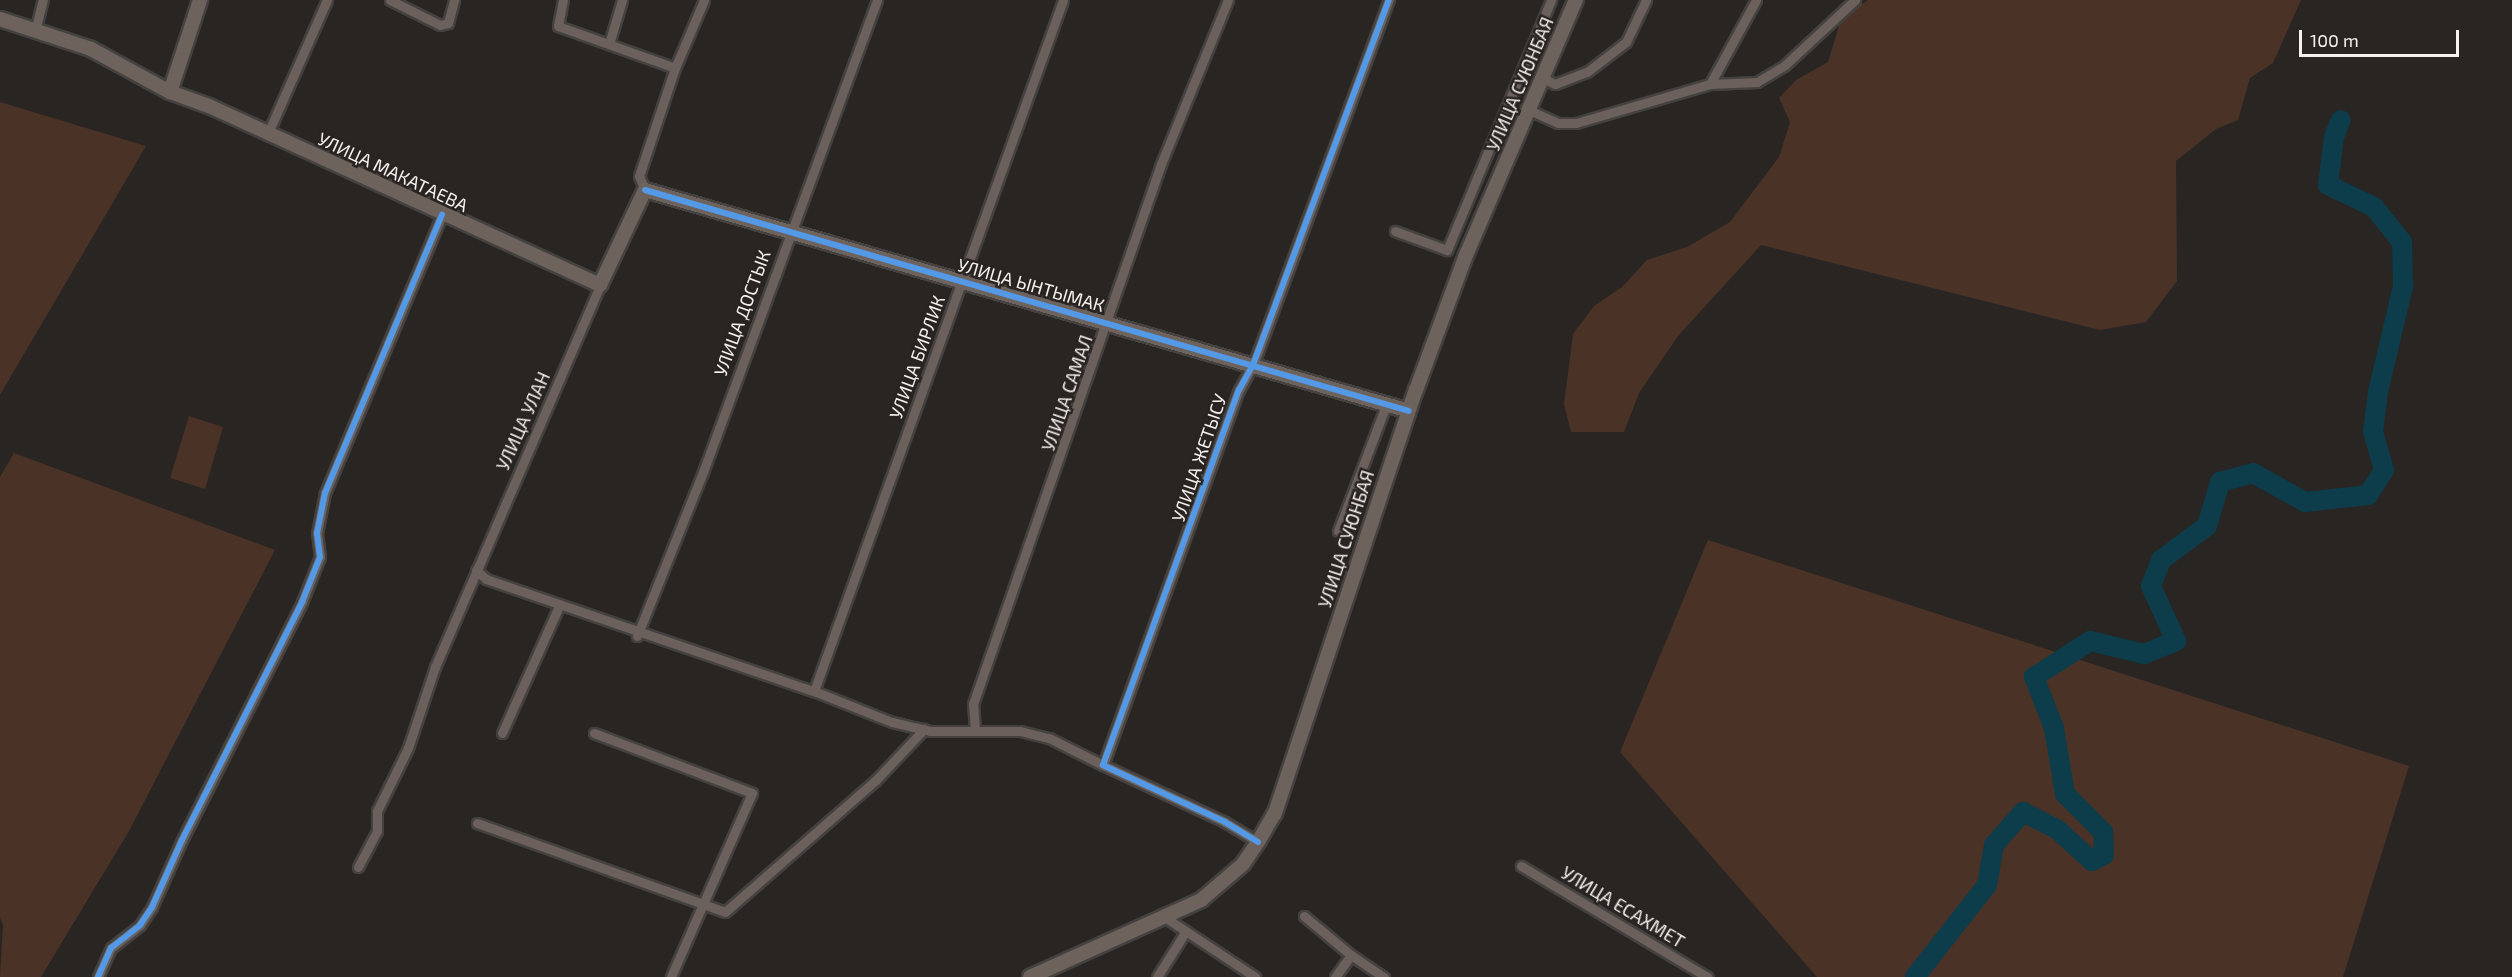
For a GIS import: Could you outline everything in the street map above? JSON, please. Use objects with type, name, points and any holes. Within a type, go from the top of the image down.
[{"type":"street","points":[[35,31],[43,0]]},
{"type":"street","points":[[170,92],[200,0]]},
{"type":"street","points":[[268,133],[327,0]]},
{"type":"street","points":[[390,0],[428,21],[448,23],[454,0]]},
{"type":"street","points":[[563,0],[558,26],[675,68]]},
{"type":"street","points":[[609,44],[622,0]]},
{"type":"street","points":[[600,285],[645,190],[639,176],[675,68],[705,0]]},
{"type":"street","name":"УЛИЦА ДОСТЫК","points":[[638,633],[703,472],[788,233],[877,0]]},
{"type":"street","name":"УЛИЦА БИРЛИК","points":[[814,691],[1063,0]]},
{"type":"street","name":"УЛИЦА САМАЛ","points":[[975,731],[973,704],[1109,323],[1161,164],[1227,0]]},
{"type":"street","name":"УЛИЦА ЖЕТЫСУ","points":[[1103,765],[1239,390],[1253,365],[1389,0]]},
{"type":"street","points":[[1395,231],[1447,250],[1551,0]]},
{"type":"street","name":"УЛИЦА СУЮНБАЯ","points":[[1030,977],[1166,918],[1201,900],[1243,864],[1275,813],[1409,411],[1466,255],[1576,0]]},
{"type":"street","points":[[1543,78],[1555,84],[1587,72],[1626,42],[1646,0]]},
{"type":"street","points":[[1710,84],[1756,0]]},
{"type":"street","points":[[1529,110],[1558,123],[1576,123],[1710,84],[1757,82],[1785,64],[1855,0]]},
{"type":"street","name":"УЛИЦА МАКАТАЕВА","points":[[0,19],[91,49],[170,92],[268,133],[442,215],[600,285]]},
{"type":"street","name":"УЛИЦА ЫНТЫМАК","points":[[645,190],[1409,411]]},
{"type":"street","points":[[98,977],[111,948],[140,925],[152,907],[182,840],[302,602],[320,557],[317,533],[326,493],[442,215]]},
{"type":"street","name":"УЛИЦА УЛАН","points":[[358,867],[377,831],[377,811],[408,748],[435,667],[600,285]]},
{"type":"street","points":[[1338,531],[1386,405]]},
{"type":"street","points":[[476,570],[486,579],[638,633],[814,691],[892,722],[924,729],[1020,731],[1049,738],[1225,822],[1258,842]]},
{"type":"street","points":[[502,733],[560,604]]},
{"type":"street","points":[[477,823],[725,912],[876,780],[924,729]]},
{"type":"street","points":[[594,733],[752,793],[671,977]]},
{"type":"street","name":"УЛИЦА ЕСАХМЕТ","points":[[1521,866],[1707,977]]},
{"type":"street","points":[[1304,916],[1351,956],[1384,977]]},
{"type":"street","points":[[1166,918],[1255,977]]},
{"type":"street","points":[[1157,977],[1186,931]]},
{"type":"street","points":[[1335,977],[1351,956]]},
{"type":"shaded area","points":[[1868,0],[2301,0],[2273,63],[2250,78],[2238,120],[2216,129],[2176,161],[2177,281],[2146,322],[2100,330],[1761,245],[1678,336],[1639,393],[1624,432],[1571,432],[1564,404],[1573,334],[1594,306],[1622,287],[1647,260],[1687,247],[1730,222],[1779,157],[1790,122],[1779,98],[1796,80],[1828,62],[1841,19]]},
{"type":"shaded area","points":[[0,102],[146,146],[0,395]]},
{"type":"shaded area","points":[[189,416],[223,427],[205,489],[170,478]]},
{"type":"shaded area","points":[[14,453],[275,550],[129,831],[41,977],[0,977],[3,925],[0,918],[0,477]]},
{"type":"shaded area","points":[[1708,540],[2409,766],[2343,977],[1817,977],[1620,752]]},
{"type":"waterway","points":[[1915,977],[1987,885],[1994,845],[2023,812],[2058,830],[2092,861],[2104,855],[2103,832],[2065,794],[2054,728],[2034,677],[2090,641],[2144,654],[2176,641],[2151,586],[2161,560],[2207,526],[2220,482],[2253,473],[2305,502],[2368,495],[2384,470],[2373,432],[2378,392],[2403,286],[2402,242],[2374,207],[2328,185],[2334,137],[2341,120]]},
{"type":"cycle path","points":[[1258,842],[1225,822],[1103,765],[1239,390],[1253,365],[1389,0]]},
{"type":"cycle path","points":[[645,190],[1409,411]]},
{"type":"cycle path","points":[[98,977],[111,948],[140,925],[152,907],[182,840],[302,602],[320,557],[317,533],[325,493],[442,215]]}]
